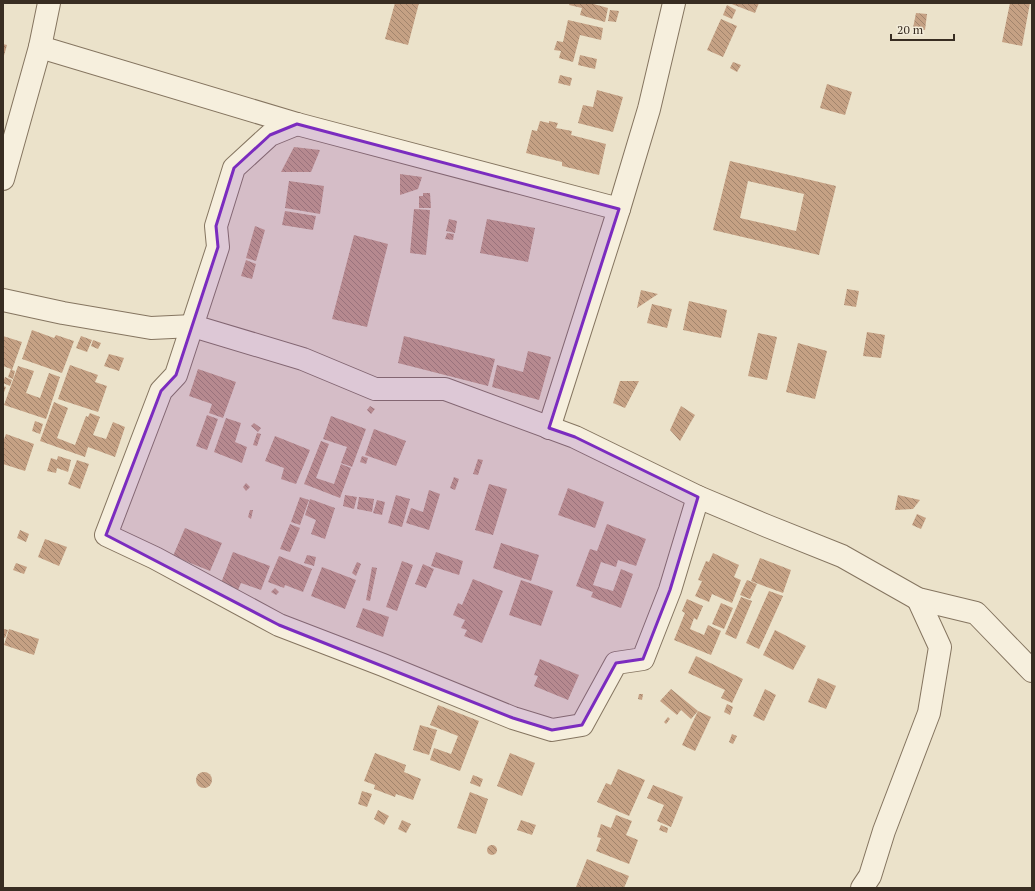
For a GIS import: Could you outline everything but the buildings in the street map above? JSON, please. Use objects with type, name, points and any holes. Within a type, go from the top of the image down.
[{"type":"street","points":[[3,179],[7,146],[40,47],[49,3]]},
{"type":"street","points":[[550,428],[649,109],[674,3]]},
{"type":"street","points":[[40,47],[297,124],[619,209]]},
{"type":"street","points":[[297,124],[270,135],[234,168],[216,226],[218,246],[176,375],[161,391],[106,535],[155,558],[279,625],[383,665],[513,718],[552,730],[582,725],[616,663],[643,659],[670,590],[698,497]]},
{"type":"street","points":[[3,300],[63,313],[151,328],[193,326],[303,358],[375,389],[445,389],[575,437],[698,497],[842,556],[918,598],[976,613],[1032,672]]},
{"type":"street","points":[[862,888],[870,876],[884,831],[929,713],[940,647],[918,598]]},
{"type":"highlighted area","points":[[297,124],[619,209],[549,428],[575,437],[698,497],[670,590],[643,659],[616,663],[582,725],[552,730],[513,718],[279,625],[106,535],[161,391],[176,375],[218,247],[216,226],[234,168],[270,135]]}]
